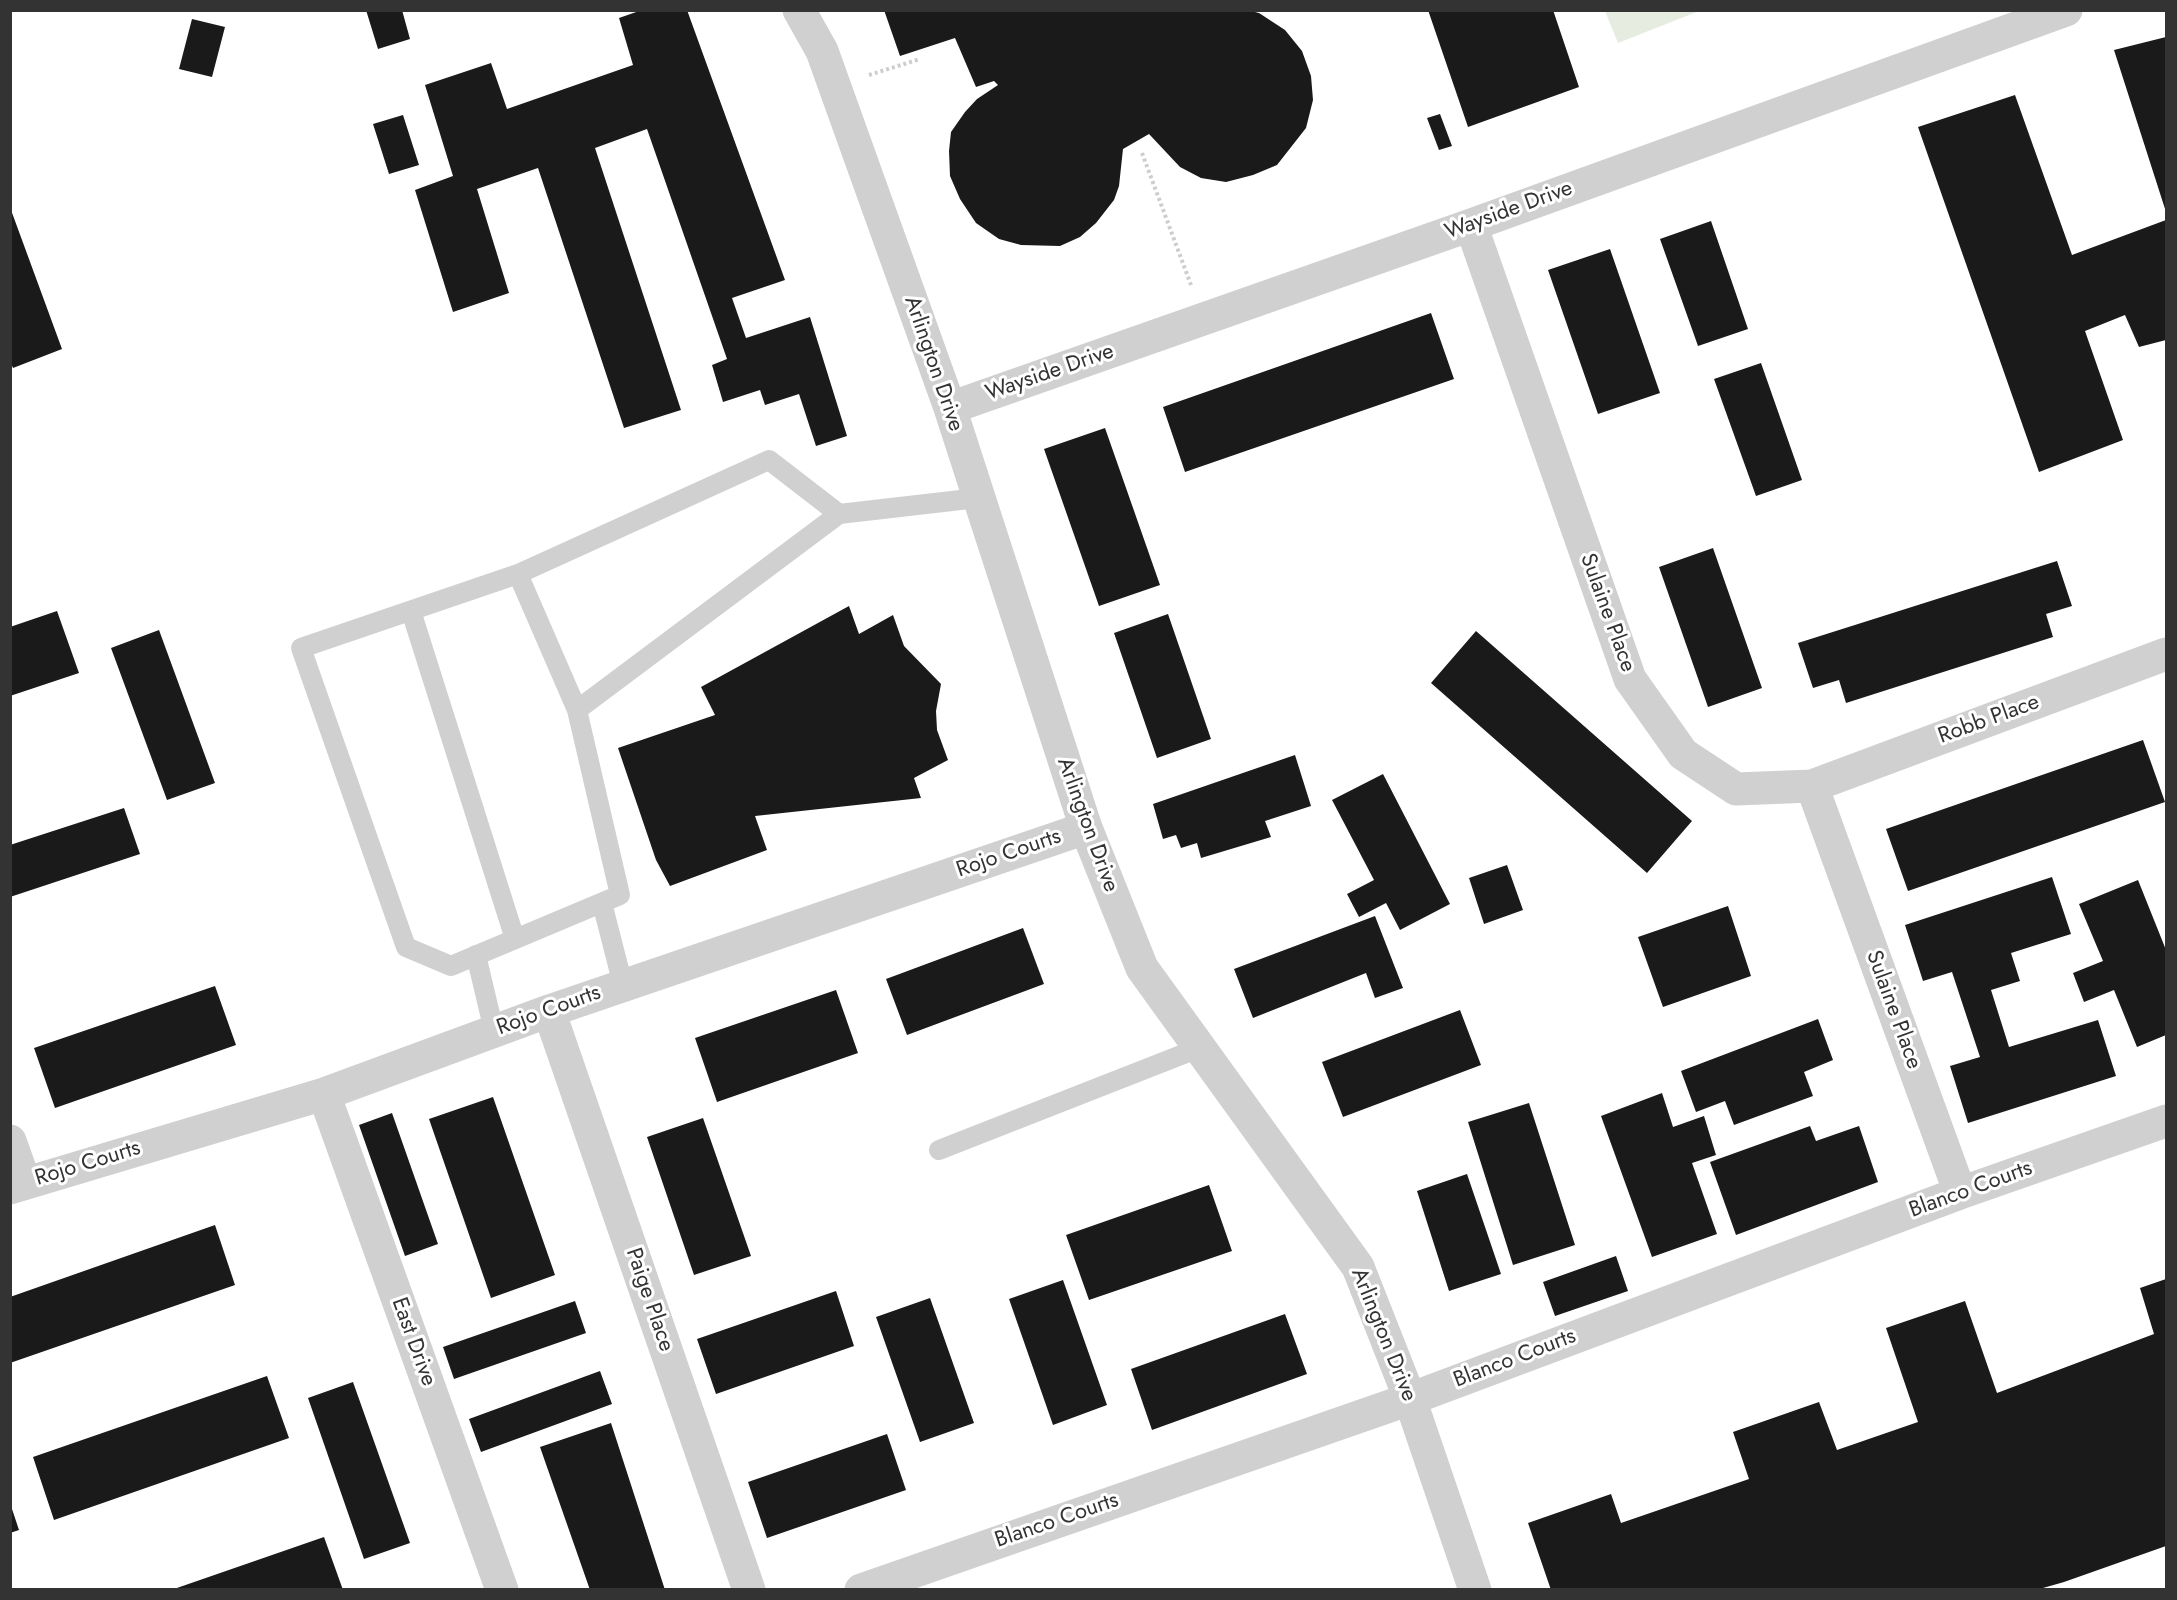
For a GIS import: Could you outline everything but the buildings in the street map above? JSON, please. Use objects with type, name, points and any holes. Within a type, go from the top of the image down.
[{"type":"street","name":"Arlington Drive","points":[[800,10],[822,51],[950,408],[1086,828],[1142,968],[1358,1267],[1410,1399],[1475,1590]]},
{"type":"street","name":"Wayside Drive","points":[[950,408],[1471,225],[2066,10]]},
{"type":"street","name":"Sulaine Place","points":[[1471,225],[1630,679],[1683,754],[1736,789],[1812,786],[1960,1193]]},
{"type":"street","name":"Robb Place","points":[[1812,786],[2166,654]]},
{"type":"street","name":"Rojo Courts","points":[[18,1186],[324,1094],[623,985],[1086,828]]},
{"type":"street","name":"Paige Place","points":[[549,1011],[749,1590]]},
{"type":"street","name":"East Drive","points":[[324,1094],[502,1590]]},
{"type":"street","name":"Blanco Courts","points":[[861,1590],[1410,1399],[1960,1193],[2166,1121]]},
{"type":"street","points":[[10,1141],[18,1186]]},
{"type":"lane","points":[[518,574],[577,711],[620,895],[451,966],[406,948],[301,648],[518,574],[769,460],[839,514]]},
{"type":"lane","points":[[577,711],[839,514],[978,498]]},
{"type":"lane","points":[[411,611],[514,939]]},
{"type":"lane","points":[[602,903],[623,985]]},
{"type":"lane","points":[[476,955],[494,1031]]},
{"type":"lane","points":[[939,1150],[1200,1048]]},
{"type":"path","points":[[834,86],[920,59]]},
{"type":"path","points":[[1142,153],[1203,320]]},
{"type":"shaded area","points":[[1605,11],[1699,11],[1618,43]]}]
